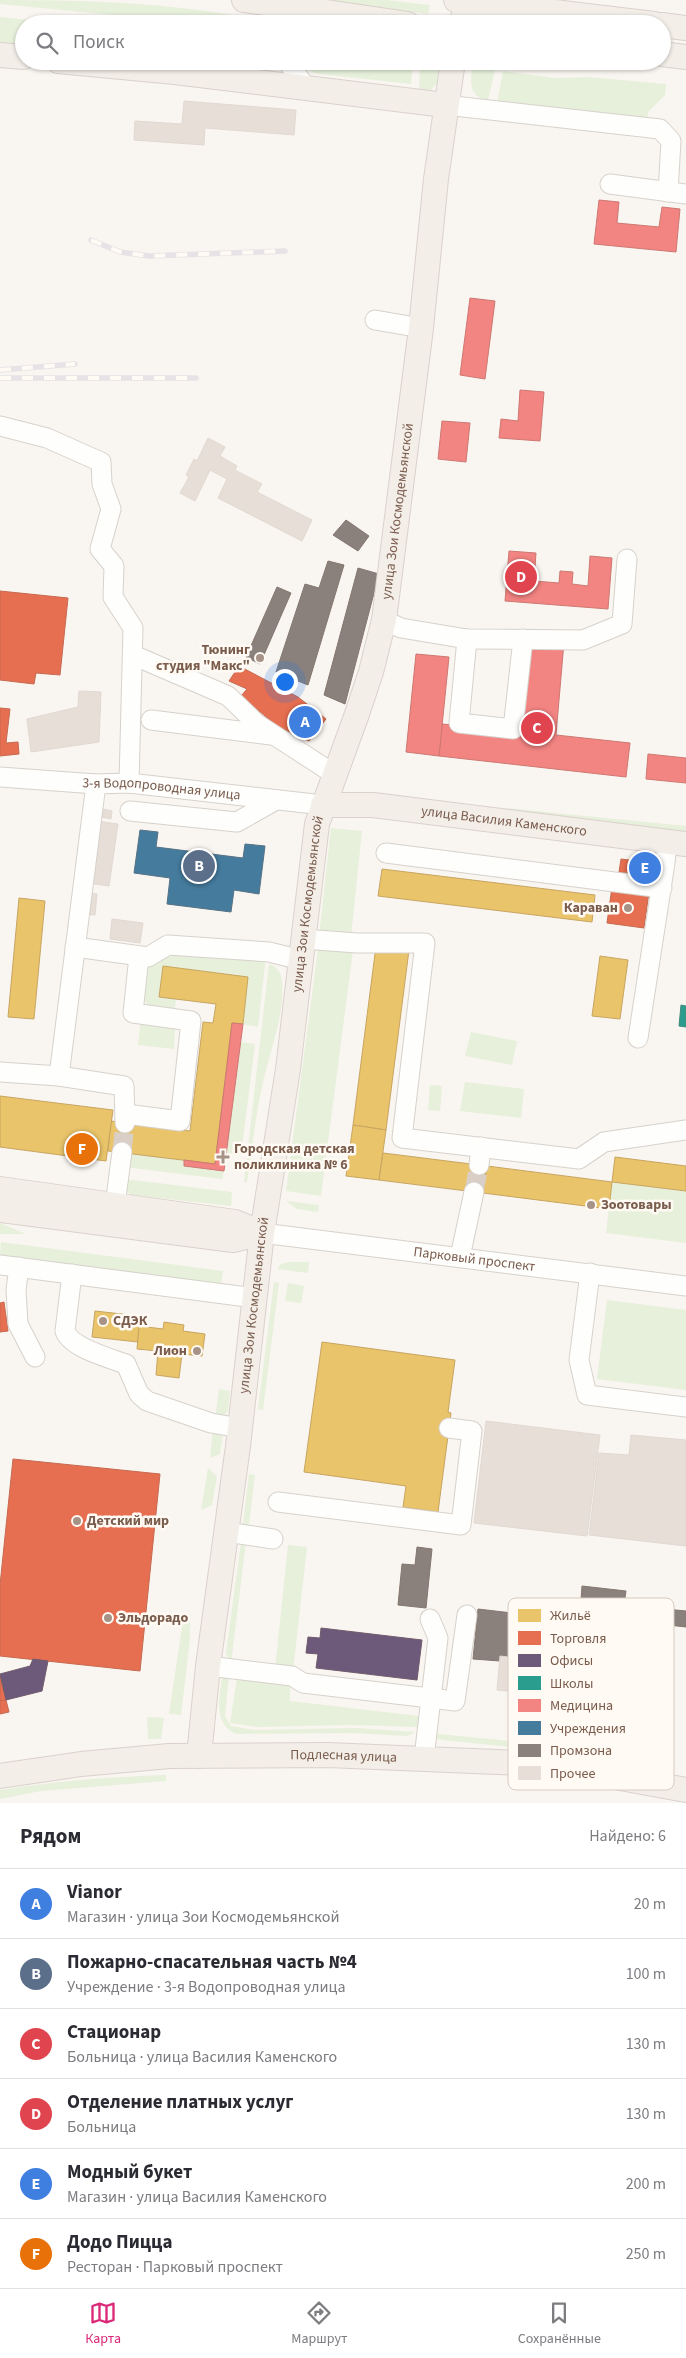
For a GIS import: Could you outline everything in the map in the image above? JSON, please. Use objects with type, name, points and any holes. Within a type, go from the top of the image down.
[{"type":"main road","points":[[244,0],[346,15]]},
{"type":"main road","points":[[462,9],[539,15]]},
{"type":"main road","points":[[671,26],[686,28]]},
{"type":"main road","points":[[0,55],[15,56]]},
{"type":"main road","points":[[671,55],[686,57]]},
{"type":"main road","points":[[154,70],[445,105]]},
{"type":"main road","name":"улица Зои Космодемьянской","points":[[199,1756],[208,1666],[240,1428],[262,1233],[288,1069],[316,832],[323,805],[366,689],[384,620],[421,328],[445,105],[452,70]]},
{"type":"main road","name":"улица Василия Каменского","points":[[323,805],[373,805],[676,843]]},
{"type":"main road","name":"Парковый проспект","points":[[0,1189],[235,1222],[262,1233]]},
{"type":"main road","name":"Парковый проспект","points":[[0,1210],[233,1240],[262,1233]]},
{"type":"main road","name":"Подлесная улица","points":[[0,1776],[90,1763],[199,1756],[327,1755],[508,1762]]},
{"type":"street","points":[[293,70],[307,89]]},
{"type":"street","points":[[445,105],[660,130],[670,141],[677,193],[610,184]]},
{"type":"street","points":[[375,320],[421,328]]},
{"type":"street","points":[[0,426],[56,441],[101,462],[102,484],[111,509],[100,549],[114,566],[113,597],[133,628],[129,783]]},
{"type":"street","points":[[384,620],[409,630],[467,639],[583,640],[622,624],[627,558]]},
{"type":"street","points":[[467,639],[459,723],[513,729],[523,640]]},
{"type":"street","points":[[133,655],[228,696],[257,724],[273,736],[334,774]]},
{"type":"street","points":[[151,720],[273,736]]},
{"type":"street","name":"3-я Водопроводная улица","points":[[0,777],[96,784],[129,783],[323,805]]},
{"type":"street","points":[[59,1076],[96,784]]},
{"type":"street","points":[[130,811],[237,822],[276,800]]},
{"type":"street","points":[[638,1038],[662,888],[676,843]]},
{"type":"street","points":[[386,854],[662,888]]},
{"type":"street","points":[[75,947],[148,957],[168,945],[269,952],[356,943],[425,943],[402,1138],[480,1156],[579,1159],[604,1142],[686,1130]]},
{"type":"street","points":[[0,1072],[59,1076],[124,1086],[126,1118],[180,1121],[191,1021],[133,1013],[139,956]]},
{"type":"street","points":[[115,1204],[122,1152]]},
{"type":"street","points":[[460,1257],[474,1192]]},
{"type":"street","name":"Парковый проспект","points":[[262,1233],[686,1286]]},
{"type":"street","points":[[0,1265],[255,1298]]},
{"type":"street","points":[[20,1267],[16,1290],[18,1324],[35,1357]]},
{"type":"street","points":[[72,1274],[65,1330],[67,1337],[73,1343],[126,1364],[138,1394],[147,1401],[211,1423],[240,1428]]},
{"type":"street","points":[[590,1274],[579,1360],[587,1395],[686,1407]]},
{"type":"street","points":[[278,1502],[461,1525],[472,1431],[449,1428]]},
{"type":"street","points":[[226,1532],[274,1539]]},
{"type":"street","points":[[208,1666],[292,1676],[303,1682],[455,1701],[467,1615]]},
{"type":"street","points":[[424,1758],[438,1638],[430,1619]]},
{"type":"green space","points":[[0,0],[105,2],[174,7],[232,15],[113,15],[0,4]]},
{"type":"green space","points":[[327,0],[386,0],[430,5],[428,14]]},
{"type":"green space","points":[[0,17],[15,18],[15,47],[0,46]]},
{"type":"green space","points":[[310,70],[412,70],[411,84],[312,72]]},
{"type":"green space","points":[[420,70],[438,70],[437,83],[430,91],[419,92]]},
{"type":"green space","points":[[472,70],[495,70],[488,100],[474,93],[471,80]]},
{"type":"green space","points":[[503,71],[555,78],[588,77],[666,84],[665,95],[648,112],[647,120],[497,103]]},
{"type":"green space","points":[[506,808],[686,826],[686,839],[513,813]]},
{"type":"green space","points":[[331,828],[362,831],[351,937],[319,936]]},
{"type":"green space","points":[[169,946],[266,956],[258,1027],[243,1024],[248,977],[163,967],[159,997],[176,999],[174,1014],[150,1009],[144,999],[150,957]]},
{"type":"green space","points":[[318,949],[353,950],[321,1196],[286,1191]]},
{"type":"green space","points":[[269,964],[280,972],[281,1008],[255,1123],[247,1182],[244,1182]]},
{"type":"green space","points":[[141,1019],[175,1026],[174,1049],[138,1045]]},
{"type":"green space","points":[[471,1032],[517,1041],[512,1065],[465,1056]]},
{"type":"green space","points":[[240,1042],[255,1044],[241,1155],[226,1153]]},
{"type":"green space","points":[[465,1082],[524,1089],[521,1118],[460,1111]]},
{"type":"green space","points":[[430,1085],[442,1086],[440,1111],[428,1110]]},
{"type":"green space","points":[[125,1153],[184,1160],[184,1166],[224,1171],[222,1179],[124,1167]]},
{"type":"green space","points":[[124,1179],[232,1192],[231,1206],[132,1195],[126,1191]]},
{"type":"green space","points":[[612,1182],[686,1191],[686,1243],[606,1233]]},
{"type":"green space","points":[[286,1201],[319,1205],[318,1212],[297,1209]]},
{"type":"green space","points":[[0,1223],[26,1234],[0,1234]]},
{"type":"green space","points":[[1,1242],[223,1271],[221,1285],[0,1256]]},
{"type":"green space","points":[[309,1262],[308,1273],[277,1269],[281,1264]]},
{"type":"green space","points":[[274,1282],[279,1283],[263,1410],[258,1409]]},
{"type":"green space","points":[[288,1283],[304,1286],[301,1303],[285,1301]]},
{"type":"green space","points":[[607,1300],[686,1310],[686,1390],[597,1379]]},
{"type":"green space","points":[[219,1389],[230,1391],[228,1410],[224,1417],[215,1419]]},
{"type":"green space","points":[[213,1427],[223,1434],[220,1454],[210,1458]]},
{"type":"green space","points":[[208,1468],[217,1476],[212,1505],[201,1510]]},
{"type":"green space","points":[[249,1474],[255,1475],[248,1532],[243,1524]]},
{"type":"green space","points":[[241,1542],[246,1542],[231,1664],[226,1653]]},
{"type":"green space","points":[[288,1545],[307,1547],[293,1671],[275,1669]]},
{"type":"green space","points":[[183,1620],[190,1621],[190,1639],[181,1715],[169,1714]]},
{"type":"green space","points":[[222,1675],[229,1675],[225,1716],[231,1726],[254,1730],[355,1728],[416,1732],[407,1736],[352,1733],[237,1734],[229,1730],[221,1717],[219,1700]]},
{"type":"green space","points":[[237,1678],[290,1683],[290,1701],[419,1716],[417,1727],[351,1725],[258,1727],[230,1723]]},
{"type":"green space","points":[[147,1717],[164,1718],[161,1739],[148,1739]]},
{"type":"green space","points":[[429,1733],[508,1741],[508,1747],[442,1740],[433,1738]]},
{"type":"green space","points":[[166,1775],[166,1781],[41,1791],[0,1799],[0,1790],[41,1784]]},
{"type":"building: Жильё","points":[[382,869],[595,895],[592,922],[378,896]]},
{"type":"building: Жильё","points":[[19,898],[45,901],[34,1019],[8,1017]]},
{"type":"building: Жильё","points":[[376,946],[409,950],[386,1130],[353,1125]]},
{"type":"building: Жильё","points":[[600,956],[628,960],[620,1019],[592,1016]]},
{"type":"building: Жильё","points":[[163,966],[248,977],[243,1024],[232,1023],[215,1164],[108,1151],[111,1121],[190,1131],[203,1022],[213,1023],[216,1004],[159,997]]},
{"type":"building: Жильё","points":[[0,1096],[113,1110],[106,1161],[0,1147]]},
{"type":"building: Жильё","points":[[353,1125],[386,1130],[379,1180],[346,1176]]},
{"type":"building: Жильё","points":[[383,1153],[487,1166],[483,1193],[379,1180]]},
{"type":"building: Жильё","points":[[615,1157],[686,1166],[686,1191],[612,1182]]},
{"type":"building: Жильё","points":[[487,1166],[612,1182],[609,1209],[483,1193]]},
{"type":"building: Жильё","points":[[95,1311],[140,1316],[138,1342],[92,1337]]},
{"type":"building: Жильё","points":[[164,1322],[184,1325],[183,1331],[205,1334],[202,1356],[182,1354],[179,1378],[156,1375],[158,1351],[137,1349],[139,1326],[163,1329]]},
{"type":"building: Жильё","points":[[322,1342],[455,1360],[448,1412],[451,1413],[438,1512],[403,1507],[406,1486],[304,1472]]},
{"type":"building: Торговля","points":[[0,591],[68,598],[60,675],[36,673],[34,684],[0,680]]},
{"type":"building: Торговля","points":[[239,666],[298,697],[326,719],[309,741],[277,726],[241,696],[247,689],[229,681]]},
{"type":"building: Торговля","points":[[0,708],[10,709],[6,743],[18,742],[19,754],[0,756]]},
{"type":"building: Торговля","points":[[621,859],[653,863],[651,876],[619,872]]},
{"type":"building: Торговля","name":"Караван","points":[[612,887],[649,892],[644,928],[607,923]]},
{"type":"building: Торговля","points":[[4,1302],[8,1331],[0,1332],[0,1303]]},
{"type":"building: Торговля","points":[[13,1459],[160,1474],[140,1671],[0,1656],[0,1585]]},
{"type":"building: Торговля","points":[[0,1676],[6,1700],[0,1701]]},
{"type":"building: Торговля","points":[[6,1700],[9,1712],[0,1714],[0,1701]]},
{"type":"building: Офисы","points":[[321,1628],[422,1640],[417,1680],[316,1668],[318,1654],[306,1653],[308,1637],[320,1638]]},
{"type":"building: Офисы","points":[[33,1659],[48,1661],[42,1691],[6,1700],[0,1674],[30,1666]]},
{"type":"building: Школы","points":[[681,1005],[686,1006],[686,1027],[679,1026]]},
{"type":"building: Медицина","points":[[599,200],[619,202],[617,223],[659,227],[662,207],[680,209],[676,252],[594,244]]},
{"type":"building: Медицина","points":[[470,298],[495,301],[485,379],[460,375]]},
{"type":"building: Медицина","points":[[520,390],[544,392],[540,441],[499,438],[501,419],[518,421]]},
{"type":"building: Медицина","points":[[442,421],[470,423],[466,462],[438,459]]},
{"type":"building: Медицина","points":[[509,551],[536,553],[534,581],[559,583],[560,571],[573,572],[572,584],[588,586],[590,556],[612,558],[608,609],[505,601]]},
{"type":"building: Медицина","points":[[531,641],[564,642],[556,735],[630,743],[626,777],[439,756],[442,724],[519,731]]},
{"type":"building: Медицина","points":[[416,654],[449,657],[439,756],[406,752]]},
{"type":"building: Медицина","points":[[648,754],[686,758],[686,783],[646,779]]},
{"type":"building: Медицина","points":[[232,1023],[243,1024],[224,1171],[184,1166],[184,1160],[215,1164]]},
{"type":"building: Учреждения","points":[[140,830],[158,832],[156,847],[243,858],[245,844],[265,846],[259,894],[234,890],[231,912],[167,904],[170,878],[134,873]]},
{"type":"building: Промзона","points":[[346,520],[369,536],[358,551],[333,535]]},
{"type":"building: Промзона","points":[[328,561],[344,565],[308,685],[276,672],[305,584],[319,588]]},
{"type":"building: Промзона","points":[[358,568],[379,574],[345,704],[324,695]]},
{"type":"building: Промзона","points":[[277,587],[291,593],[260,664],[246,657]]},
{"type":"building: Промзона","points":[[417,1547],[432,1549],[426,1608],[398,1605],[402,1564],[415,1565]]},
{"type":"building: Промзона","points":[[582,1586],[626,1591],[625,1598],[581,1598]]},
{"type":"building: Промзона","points":[[478,1609],[508,1613],[508,1657],[500,1656],[500,1661],[473,1659]]},
{"type":"building: Промзона","points":[[674,1610],[686,1611],[686,1627],[674,1626]]},
{"type":"building: Прочее","points":[[184,101],[296,110],[294,135],[205,128],[204,145],[134,140],[135,121],[182,124]]},
{"type":"building: Прочее","points":[[208,438],[225,447],[220,456],[237,466],[235,470],[262,484],[257,492],[312,520],[302,541],[218,498],[227,479],[210,470],[195,501],[180,493],[189,477],[186,475],[194,459],[197,461]]},
{"type":"building: Прочее","points":[[79,691],[101,692],[99,742],[31,752],[27,719],[78,707]]},
{"type":"building: Прочее","points":[[103,809],[112,811],[111,819],[102,817]]},
{"type":"building: Прочее","points":[[96,821],[118,824],[109,886],[88,883]]},
{"type":"building: Прочее","points":[[86,893],[97,894],[95,915],[84,914]]},
{"type":"building: Прочее","points":[[112,919],[143,923],[140,943],[110,939]]},
{"type":"building: Прочее","points":[[486,1421],[600,1435],[587,1536],[474,1523]]},
{"type":"building: Прочее","points":[[631,1435],[686,1440],[686,1546],[589,1535],[599,1453],[629,1455]]},
{"type":"building: Прочее","points":[[500,1656],[508,1657],[508,1691],[497,1690]]},
{"type":"tunnel","points":[[122,1152],[125,1123]]},
{"type":"tunnel","points":[[474,1192],[479,1165]]},
{"type":"railway","points":[[91,240],[120,252],[149,256],[285,251]]},
{"type":"railway","points":[[0,370],[75,364]]},
{"type":"railway","points":[[0,378],[196,378]]},
{"type":"place","name":"Отделение платных услуг","points":[[521,577]]},
{"type":"place","name":"Тюнинг студия \"Макс\"","points":[[260,658]]},
{"type":"place","name":"Vianor","points":[[305,722]]},
{"type":"place","name":"Стационар","points":[[537,728]]},
{"type":"place","name":"Пожарно-спасательная часть №4","points":[[199,866]]},
{"type":"place","name":"Модный букет","points":[[645,868]]},
{"type":"place","name":"Караван","points":[[628,908]]},
{"type":"place","name":"Додо Пицца","points":[[82,1149]]},
{"type":"place","name":"Городская детская поликлиника № 6","points":[[223,1157]]},
{"type":"place","name":"Зоотовары","points":[[591,1205]]},
{"type":"place","name":"СДЭК","points":[[103,1321]]},
{"type":"place","name":"Лион","points":[[197,1351]]},
{"type":"place","name":"Детский мир","points":[[77,1521]]},
{"type":"place","name":"Эльдорадо","points":[[108,1618]]}]
